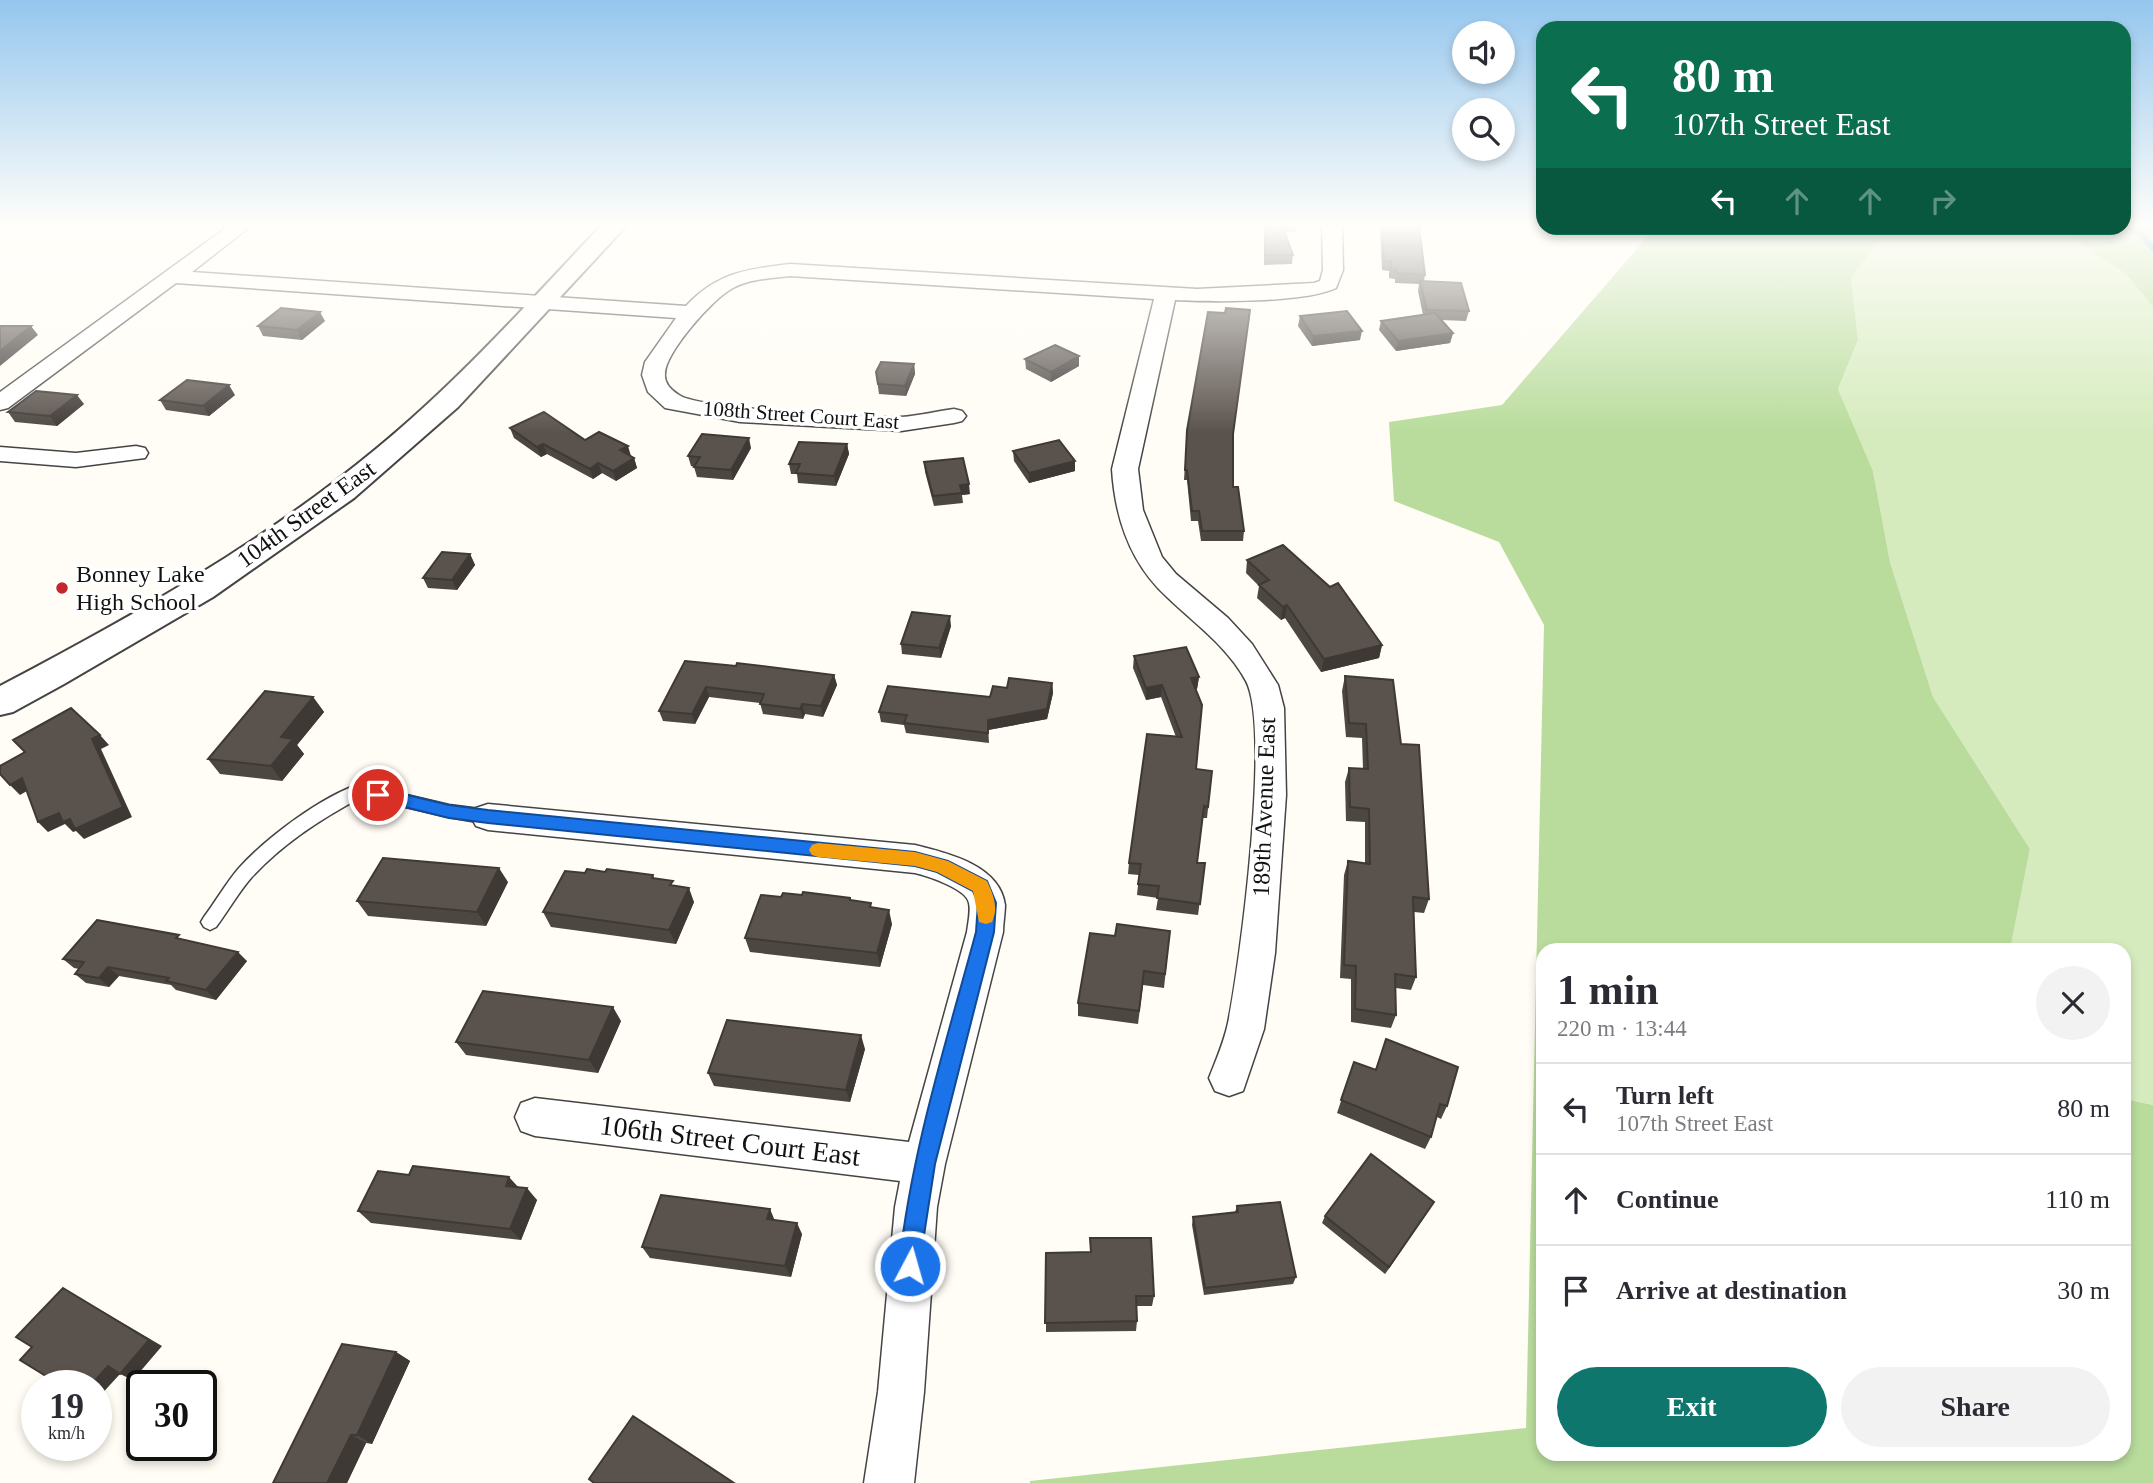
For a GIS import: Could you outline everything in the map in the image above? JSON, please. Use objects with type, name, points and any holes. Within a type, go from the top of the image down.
[{"type":"street","points":[[0,403],[149,294]]},
{"type":"street","points":[[417,294],[691,313],[710,294]]},
{"type":"street","name":"104th Street East","points":[[0,702],[167,610],[314,513],[389,454],[435,413],[550,294]]},
{"type":"street","name":"189th Avenue East","points":[[1166,294],[1125,469],[1125,496],[1133,523],[1159,572],[1225,632],[1251,663],[1265,689],[1270,719],[1269,797],[1255,971],[1246,1024],[1229,1078]]},
{"type":"street","name":"108th Street Court East","points":[[691,313],[656,362],[653,375],[656,387],[673,403],[740,415],[871,423],[901,424],[954,416]]},
{"type":"street","points":[[0,454],[76,460],[136,453]]},
{"type":"street","points":[[488,817],[915,859],[942,866],[981,886],[987,903],[985,932],[916,1207],[901,1392],[889,1483]]},
{"type":"street","name":"106th Street Court East","points":[[535,1117],[925,1164]]},
{"type":"lane","points":[[210,922],[243,876],[259,860],[324,809],[360,790],[449,811],[488,817]]},
{"type":"green space","points":[[1598,294],[1853,294],[1858,340],[1838,389],[1873,471],[1890,562],[1933,697],[2030,849],[2011,943],[1537,943],[1544,625],[1499,542],[1394,501],[1389,422],[1502,405]]},
{"type":"green space","points":[[1853,294],[2143,294],[2153,307],[2153,1105],[2131,1100],[2131,943],[2011,943],[2030,849],[1933,697],[1890,562],[1873,471],[1838,389],[1858,340]]},
{"type":"green space","points":[[2143,294],[2153,294],[2153,307]]},
{"type":"green space","points":[[1536,982],[1536,1461],[2131,1461],[2131,1100],[2153,1105],[2153,1483],[1030,1483],[1526,1428]]},
{"type":"building","points":[[1423,294],[1464,294],[1469,311],[1427,310]]},
{"type":"building","points":[[281,308],[320,312],[297,330],[258,326]]},
{"type":"building","points":[[1226,308],[1250,310],[1233,434],[1233,487],[1238,487],[1244,531],[1202,531],[1199,511],[1192,511],[1185,470],[1187,430],[1208,312],[1225,313]]},
{"type":"building","points":[[1347,311],[1362,331],[1313,336],[1300,316]]},
{"type":"building","points":[[1435,313],[1453,333],[1398,341],[1381,321]]},
{"type":"building","points":[[0,326],[31,326],[0,351]]},
{"type":"building","points":[[1055,345],[1079,356],[1051,372],[1025,359]]},
{"type":"building","points":[[881,362],[914,364],[905,386],[878,384],[876,372]]},
{"type":"building","points":[[187,380],[229,385],[203,406],[160,400]]},
{"type":"building","points":[[36,391],[77,395],[50,416],[8,412]]},
{"type":"building","points":[[544,412],[585,440],[599,432],[628,446],[620,450],[634,458],[613,471],[598,463],[590,469],[543,444],[537,447],[510,428]]},
{"type":"building","points":[[702,434],[749,438],[731,470],[694,467],[700,457],[688,456]]},
{"type":"building","points":[[1059,440],[1075,461],[1029,473],[1013,451]]},
{"type":"building","points":[[799,442],[847,444],[834,476],[796,473],[800,464],[789,464]]},
{"type":"building","points":[[963,458],[969,484],[960,485],[962,493],[933,496],[924,462]]},
{"type":"building","points":[[1283,545],[1330,587],[1338,583],[1382,645],[1324,659],[1287,605],[1283,607],[1259,585],[1269,580],[1247,560]]},
{"type":"building","points":[[442,552],[470,554],[452,580],[423,578]]},
{"type":"building","points":[[912,612],[950,616],[939,648],[901,644]]},
{"type":"building","points":[[1186,647],[1199,677],[1191,678],[1202,705],[1196,769],[1212,771],[1208,807],[1204,806],[1197,863],[1205,863],[1200,904],[1157,898],[1159,886],[1138,884],[1141,864],[1129,863],[1147,734],[1182,737],[1162,685],[1146,688],[1134,656]]},
{"type":"building","points":[[685,661],[736,666],[737,663],[834,675],[821,706],[802,704],[800,709],[760,704],[764,694],[706,687],[692,714],[659,711]]},
{"type":"building","points":[[1345,676],[1393,680],[1401,744],[1419,745],[1429,899],[1413,897],[1416,977],[1395,974],[1396,1015],[1355,1009],[1356,966],[1344,965],[1348,861],[1370,864],[1369,809],[1350,807],[1349,768],[1368,769],[1366,724],[1349,723]]},
{"type":"building","points":[[1009,678],[1052,683],[1047,709],[988,720],[988,733],[904,723],[907,715],[879,712],[888,686],[990,697],[993,686],[1007,688]]},
{"type":"building","points":[[265,691],[313,697],[281,737],[293,739],[271,766],[208,759]]},
{"type":"building","points":[[71,708],[100,735],[92,739],[123,807],[75,829],[70,819],[63,822],[59,813],[38,822],[22,778],[10,785],[0,774],[0,766],[25,752],[13,740]]},
{"type":"building","points":[[383,858],[499,868],[477,912],[357,901]]},
{"type":"building","points":[[587,869],[653,875],[652,878],[673,881],[670,885],[689,888],[669,930],[543,912],[565,871],[585,873]]},
{"type":"building","points":[[803,892],[850,898],[871,903],[870,907],[889,910],[877,953],[745,938],[761,895],[781,897],[783,893],[802,895]]},
{"type":"building","points":[[97,920],[179,935],[176,938],[238,952],[206,990],[166,981],[169,978],[108,967],[99,978],[75,974],[84,962],[63,959]]},
{"type":"building","points":[[1117,924],[1170,931],[1165,974],[1144,971],[1139,1011],[1078,1003],[1090,933],[1115,936]]},
{"type":"building","points":[[483,991],[613,1007],[589,1060],[456,1042]]},
{"type":"building","points":[[727,1020],[861,1035],[846,1090],[708,1073]]},
{"type":"building","points":[[1386,1039],[1458,1067],[1447,1106],[1440,1104],[1431,1137],[1341,1100],[1354,1062],[1376,1070]]},
{"type":"building","points":[[1371,1154],[1434,1202],[1389,1267],[1325,1216]]},
{"type":"building","points":[[413,1166],[509,1177],[506,1186],[527,1188],[510,1229],[358,1211],[378,1171],[409,1175]]},
{"type":"building","points":[[661,1195],[770,1209],[767,1219],[797,1223],[785,1266],[642,1247]]},
{"type":"building","points":[[1280,1202],[1296,1277],[1205,1288],[1193,1217],[1238,1212],[1237,1206]]},
{"type":"building","points":[[1090,1238],[1151,1238],[1154,1296],[1136,1296],[1137,1321],[1045,1323],[1046,1253],[1091,1252]]},
{"type":"building","points":[[63,1288],[149,1340],[120,1374],[108,1366],[104,1370],[36,1370],[20,1360],[32,1347],[16,1337]]},
{"type":"building","points":[[342,1344],[396,1352],[357,1435],[351,1435],[328,1481],[335,1482],[273,1483]]},
{"type":"building","points":[[633,1416],[734,1483],[594,1483],[589,1479]]},
{"type":"slow traffic","points":[[818,850],[915,859],[942,866],[981,886],[987,903],[986,916]]},
{"type":"place","name":"Bonney Lake High School","points":[[62,588]]},
{"type":"route","points":[[378,795],[488,817],[915,859],[942,866],[981,886],[987,903],[985,932],[925,1164],[916,1207],[910,1266]]}]
